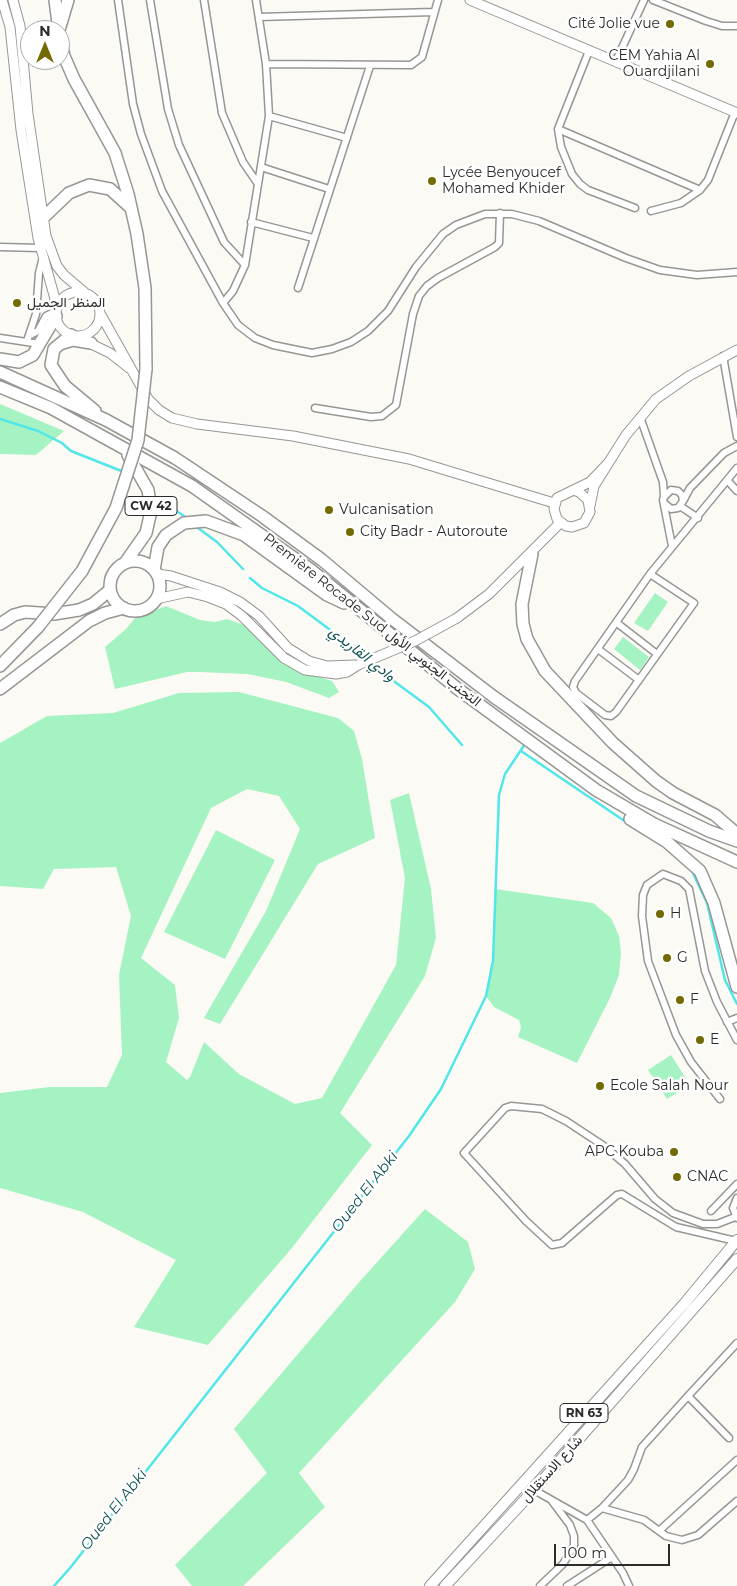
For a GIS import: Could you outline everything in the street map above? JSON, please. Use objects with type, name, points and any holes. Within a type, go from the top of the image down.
[{"type":"highway","points":[[55,0],[58,20]]},
{"type":"highway","points":[[62,20],[68,0]]},
{"type":"highway","points":[[0,666],[38,627],[82,571],[116,508],[138,440],[145,288],[132,208],[115,154],[70,70]]},
{"type":"highway","points":[[45,216],[69,193],[89,184],[110,189],[132,208]]},
{"type":"highway","points":[[0,359],[14,362],[24,361],[33,355],[56,311]]},
{"type":"highway","points":[[73,336],[56,345],[50,361],[55,373],[65,386],[106,420]]},
{"type":"highway","points":[[56,345],[73,340],[91,343]]},
{"type":"highway","name":"Première Rocade Sud التجنب الجنوبي الأول","points":[[0,372],[106,420],[175,458],[262,516],[322,560],[391,618],[494,697],[636,796],[709,831],[737,841]]},
{"type":"highway","name":"Première Rocade Sud التجنب الجنوبي الأول","points":[[0,387],[51,408],[175,475],[236,516],[556,761],[627,809],[654,824],[737,862]]},
{"type":"highway","name":"CW 42","points":[[124,449],[148,490],[151,511],[146,533],[126,563]]},
{"type":"highway","points":[[0,688],[90,621],[105,613],[124,608],[139,610],[149,606],[156,599],[160,589],[155,572],[158,547],[166,535],[184,523],[206,521],[244,535],[327,595],[361,610]]},
{"type":"highway","points":[[532,554],[522,604],[524,624],[526,639],[545,671],[612,743],[638,766],[673,793],[715,815],[737,834]]},
{"type":"highway","points":[[0,624],[14,615],[26,612],[54,614],[79,610],[93,604],[110,590],[114,572],[126,563],[141,562],[155,572]]},
{"type":"highway","points":[[110,590],[116,602],[124,608]]},
{"type":"highway","points":[[496,716],[520,741],[562,773],[666,842],[700,871],[714,903],[737,987]]},
{"type":"main road","name":"RN 63","points":[[430,1586],[684,1304],[736,1241]]},
{"type":"main road","name":"شارع الاستقلال","points":[[445,1586],[534,1490],[737,1259]]},
{"type":"street","points":[[2,0],[10,27],[21,130],[42,252],[59,326],[73,336],[110,353],[141,372]]},
{"type":"street","points":[[13,0],[20,26],[28,114],[45,216],[46,236],[57,266],[64,275],[96,301],[101,315],[141,372],[153,405],[165,414],[180,420],[286,435],[409,459],[554,503]]},
{"type":"street","points":[[118,0],[133,104],[150,162],[176,219],[223,303],[238,325],[255,338],[292,350],[312,353],[332,349],[351,342],[368,331],[388,311],[416,268],[443,234],[470,218],[500,213],[539,221],[626,258],[660,270],[697,275],[737,272]]},
{"type":"street","points":[[150,0],[168,109],[179,145],[224,242],[245,265]]},
{"type":"street","points":[[204,0],[222,113],[242,162],[258,184]]},
{"type":"street","points":[[223,303],[233,291],[245,265],[269,116],[266,64],[256,0]]},
{"type":"street","points":[[266,64],[410,66],[417,63],[422,57],[427,43],[433,12],[438,0]]},
{"type":"street","points":[[473,0],[736,112],[708,180],[700,190],[681,203],[651,211]]},
{"type":"street","points":[[616,61],[644,0]]},
{"type":"street","points":[[653,0],[722,26],[737,26]]},
{"type":"street","points":[[259,17],[433,12]]},
{"type":"street","points":[[589,51],[558,129],[561,147],[572,174],[580,184],[635,208]]},
{"type":"street","points":[[298,288],[370,66]]},
{"type":"street","points":[[269,116],[347,138]]},
{"type":"street","points":[[558,129],[700,190]]},
{"type":"street","points":[[261,167],[329,188]]},
{"type":"street","points":[[316,408],[371,417],[382,416],[396,405],[412,314],[420,296],[427,286],[438,278],[494,248],[499,243],[500,213]]},
{"type":"street","points":[[251,222],[313,238]]},
{"type":"street","points":[[0,247],[42,252]]},
{"type":"street","points":[[28,338],[37,311],[42,252]]},
{"type":"street","points":[[28,338],[38,331],[46,316],[56,311],[65,296],[77,291],[84,292]]},
{"type":"street","points":[[73,336],[90,333],[96,328],[101,315]]},
{"type":"street","points":[[0,338],[28,338],[40,344]]},
{"type":"street","points":[[609,462],[590,482],[561,494],[554,503],[554,514],[560,523],[572,527],[584,523],[588,518],[594,486],[640,417],[656,399],[723,356],[737,350]]},
{"type":"street","points":[[723,356],[737,437]]},
{"type":"street","points":[[640,417],[663,482],[664,500],[672,546]]},
{"type":"street","points":[[664,500],[671,509],[681,503],[690,488],[724,453],[737,446]]},
{"type":"street","points":[[650,574],[694,603],[611,716],[603,714],[576,693],[574,681],[650,574],[672,546],[698,518],[737,468]]},
{"type":"street","points":[[727,480],[737,491]]},
{"type":"street","points":[[663,482],[682,495],[681,503]]},
{"type":"street","points":[[664,500],[668,491],[690,488]]},
{"type":"street","points":[[573,490],[585,496],[590,506]]},
{"type":"street","points":[[681,503],[698,518]]},
{"type":"street","points":[[156,599],[188,592],[208,596],[226,604],[242,616],[284,658],[305,670],[336,674],[347,672],[358,665],[415,641],[457,618],[489,594],[532,554],[560,523]]},
{"type":"street","points":[[155,572],[176,577],[235,600],[258,616],[288,648],[309,661],[327,666],[358,665]]},
{"type":"street","points":[[617,623],[658,654]]},
{"type":"street","points":[[598,649],[639,680]]},
{"type":"street","points":[[720,1099],[691,1062],[676,1035],[648,961],[642,916],[643,895],[647,886],[663,874],[681,881],[689,889],[705,971],[737,1040]]},
{"type":"street","points":[[727,1022],[737,1018]]},
{"type":"street","points":[[736,1241],[676,1227],[622,1194],[617,1195],[562,1243],[552,1245],[526,1221],[464,1153],[505,1108],[511,1106],[542,1109],[566,1121],[604,1146],[625,1164],[655,1199],[673,1213],[703,1224],[716,1224],[736,1217],[733,1208],[737,1198]]},
{"type":"street","points":[[711,1211],[737,1184]]},
{"type":"street","points":[[587,1520],[602,1508],[628,1480],[642,1447],[737,1343]]},
{"type":"street","points":[[688,1396],[729,1438]]},
{"type":"street","points":[[660,1530],[737,1460]]},
{"type":"street","points":[[534,1490],[587,1520],[629,1586]]},
{"type":"street","points":[[540,1586],[563,1564],[574,1546],[574,1536],[570,1526],[552,1500]]},
{"type":"street","points":[[602,1508],[644,1520],[674,1540],[698,1535],[737,1501]]},
{"type":"street","points":[[568,1586],[612,1557]]},
{"type":"green space","points":[[0,404],[64,431],[36,455],[0,454]]},
{"type":"green space","points":[[655,593],[668,602],[648,631],[634,623]]},
{"type":"green space","points":[[166,606],[200,620],[215,622],[227,619],[247,626],[283,661],[301,671],[332,681],[339,692],[329,698],[286,682],[248,674],[199,672],[187,672],[115,689],[105,647],[126,629],[140,612],[151,612]]},
{"type":"green space","points":[[623,637],[649,657],[640,670],[614,649]]},
{"type":"green space","points":[[239,692],[338,718],[354,731],[362,759],[375,838],[318,864],[220,1024],[204,1018],[266,911],[300,829],[279,796],[247,789],[211,808],[141,958],[175,985],[179,1018],[166,1062],[187,1080],[190,1077],[204,1042],[239,1074],[295,1104],[322,1098],[396,965],[405,878],[390,800],[409,793],[431,889],[436,938],[425,976],[340,1113],[372,1145],[291,1249],[208,1345],[134,1327],[176,1260],[83,1212],[0,1188],[0,1093],[50,1087],[107,1087],[122,1055],[119,975],[131,916],[116,867],[54,869],[43,889],[0,886],[0,743],[47,716],[113,713],[179,693]]},
{"type":"green space","points":[[216,830],[275,860],[225,959],[164,932]]},
{"type":"green space","points":[[495,889],[593,903],[611,918],[619,936],[621,953],[619,975],[610,998],[577,1063],[518,1037],[521,1027],[519,1020],[494,1007],[486,996],[493,961]]},
{"type":"green space","points":[[671,1055],[690,1085],[667,1099],[648,1070]]},
{"type":"green space","points":[[425,1209],[468,1242],[475,1269],[455,1302],[299,1473],[325,1507],[243,1586],[192,1586],[175,1565],[267,1473],[234,1429],[361,1280]]},
{"type":"waterway","name":"وادي القاريدي","points":[[0,419],[38,431],[62,443],[71,451],[124,472]]},
{"type":"waterway","name":"وادي القاريدي","points":[[155,497],[187,518]]},
{"type":"waterway","name":"وادي القاريدي","points":[[198,528],[217,542],[243,569]]},
{"type":"waterway","name":"وادي القاريدي","points":[[250,578],[262,588],[298,606],[368,658]]},
{"type":"waterway","name":"وادي القاريدي","points":[[372,661],[395,682],[429,707],[462,745]]},
{"type":"waterway","name":"Oued El Abki","points":[[54,1586],[409,1136],[441,1089],[486,996],[493,961],[499,795],[505,774],[525,744]]},
{"type":"waterway","points":[[521,751],[626,822]]},
{"type":"waterway","points":[[692,871],[707,903],[725,980],[737,1004]]},
{"type":"place","name":"Cité Jolie vue","points":[[670,24]]},
{"type":"place","name":"CEM Yahia Al Ouardjilani","points":[[710,64]]},
{"type":"place","name":"Lycée Benyoucef Mohamed Khider","points":[[432,181]]},
{"type":"place","name":"المنظر الجميل","points":[[17,303]]},
{"type":"place","name":"Vulcanisation","points":[[329,510]]},
{"type":"place","name":"City Badr - Autoroute","points":[[350,532]]},
{"type":"place","name":"H","points":[[660,914]]},
{"type":"place","name":"G","points":[[667,958]]},
{"type":"place","name":"F","points":[[680,1000]]},
{"type":"place","name":"E","points":[[700,1040]]},
{"type":"place","name":"Ecole Salah Nour","points":[[600,1086]]},
{"type":"place","name":"APC Kouba","points":[[674,1152]]},
{"type":"place","name":"CNAC","points":[[677,1177]]}]
